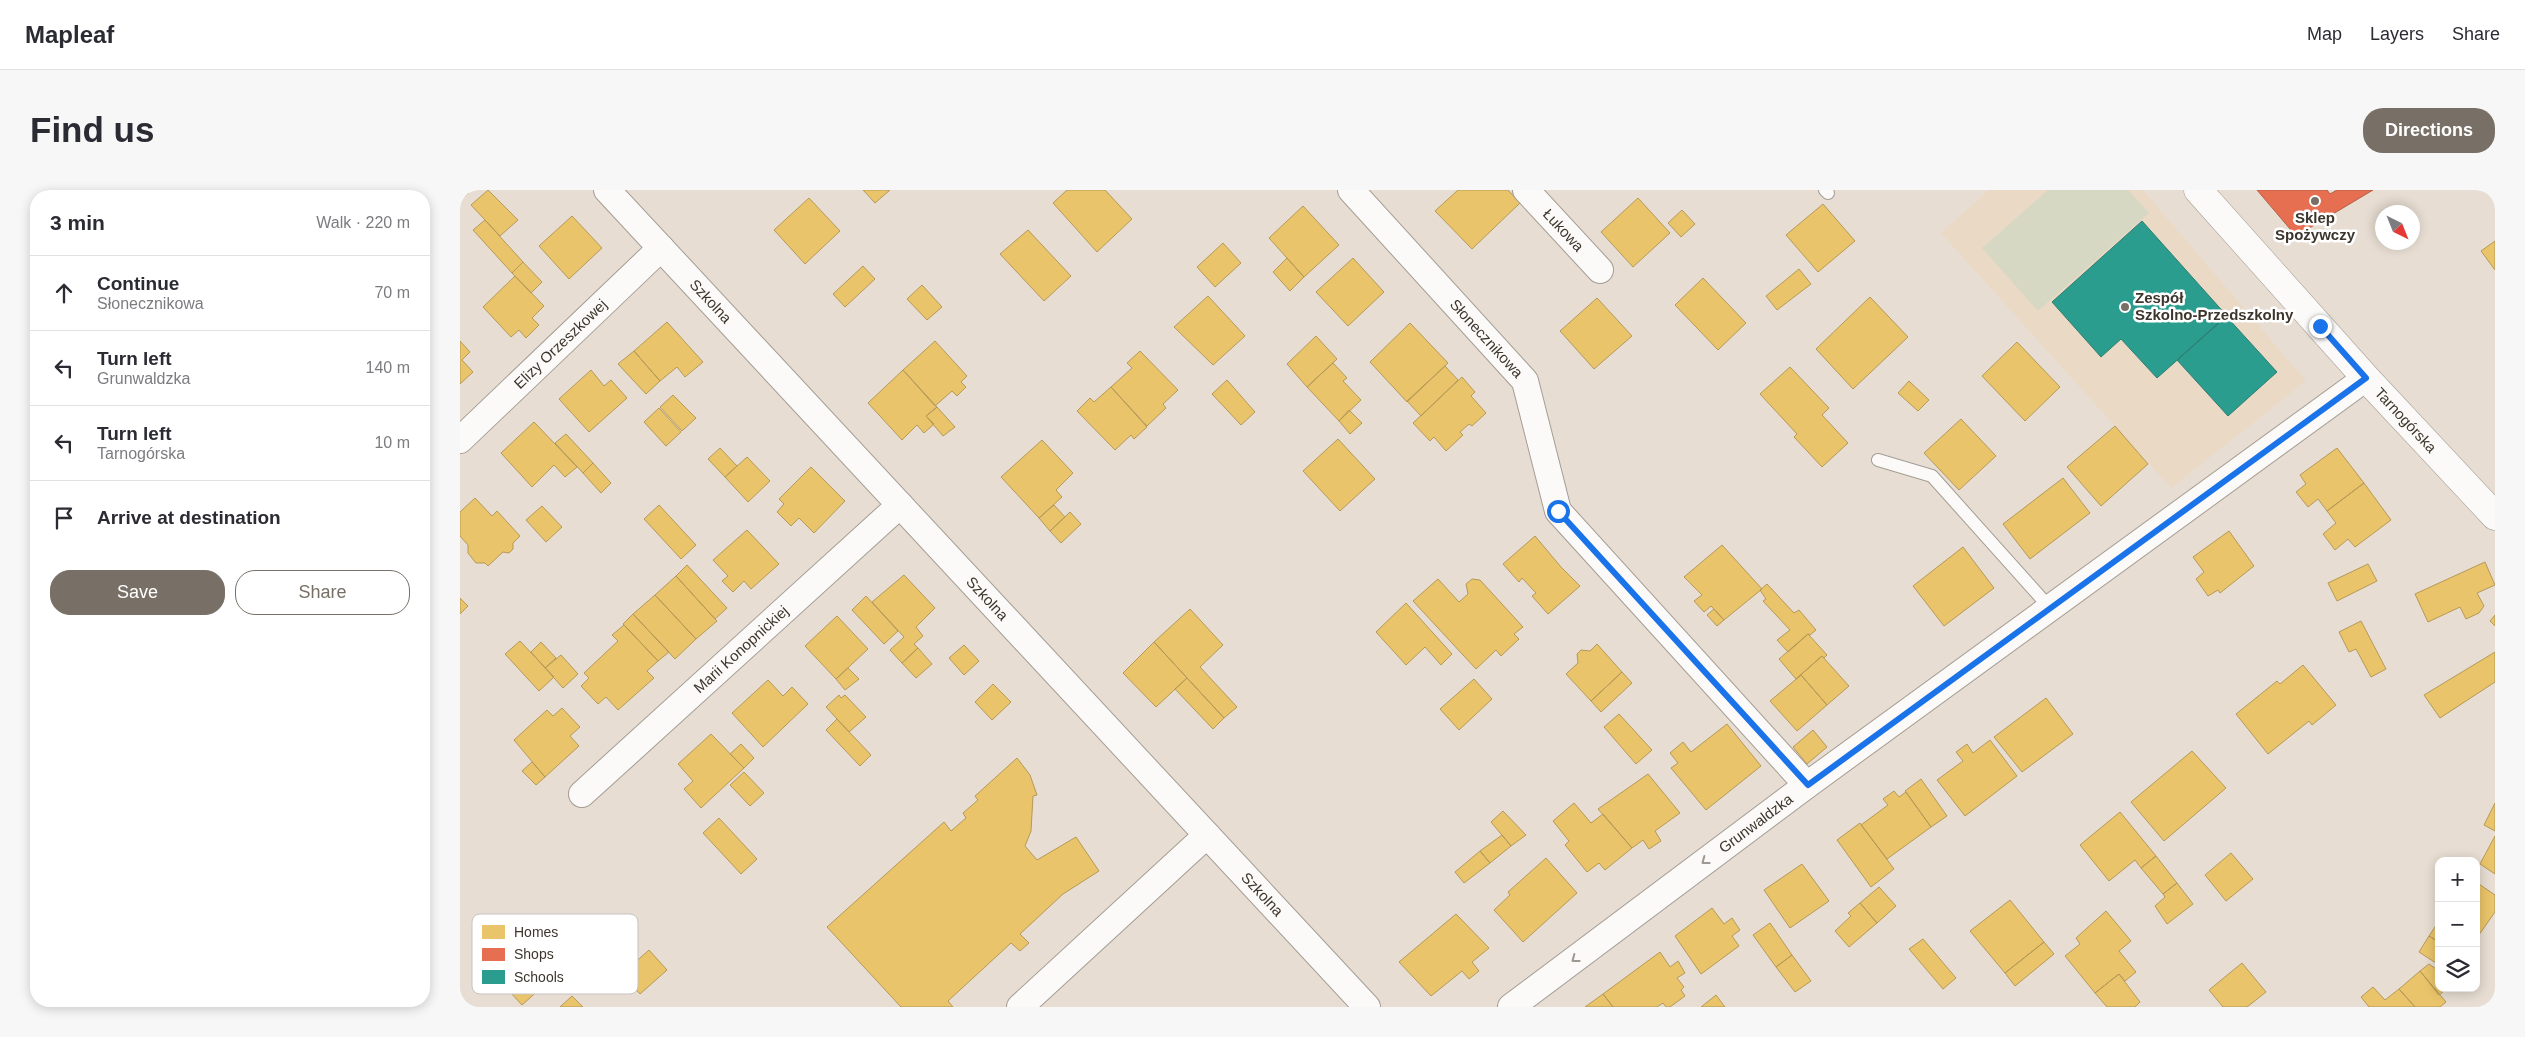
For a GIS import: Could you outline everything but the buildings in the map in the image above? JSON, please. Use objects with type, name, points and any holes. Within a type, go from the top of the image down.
[{"type":"street","name":"Szkolna","points":[[606,190],[1366,1007]]},
{"type":"street","name":"Słonecznikowa","points":[[1351,190],[1525,382],[1558,511],[1808,785]]},
{"type":"street","name":"Łukowa","points":[[1526,190],[1600,270]]},
{"type":"street","name":"Tarnogórska","points":[[2198,190],[2366,378],[2495,516]]},
{"type":"street","name":"Elizy Orzeszkowej","points":[[460,440],[660,248]]},
{"type":"street","name":"Grunwaldzka","points":[[1511,1007],[1808,785],[2366,378]]},
{"type":"street","name":"Marii Konopnickiej","points":[[582,794],[900,505]]},
{"type":"street","points":[[1020,1007],[1206,835]]},
{"type":"lane","points":[[1878,460],[1932,476],[2050,608]]},
{"type":"shaded area","name":"Zespół Szkolno-Przedszkolny","points":[[1989,190],[2143,190],[2306,381],[2171,488],[1941,233]]},
{"type":"green space","points":[[2048,190],[2128,190],[2149,213],[2038,311],[1982,248]]},
{"type":"place","name":"Sklep Spożywczy","points":[[2315,201]]},
{"type":"place","name":"Zespół Szkolno-Przedszkolny","points":[[2125,307]]},
{"type":"route","points":[[1558,511],[1808,785],[2366,378],[2320,326]]}]
